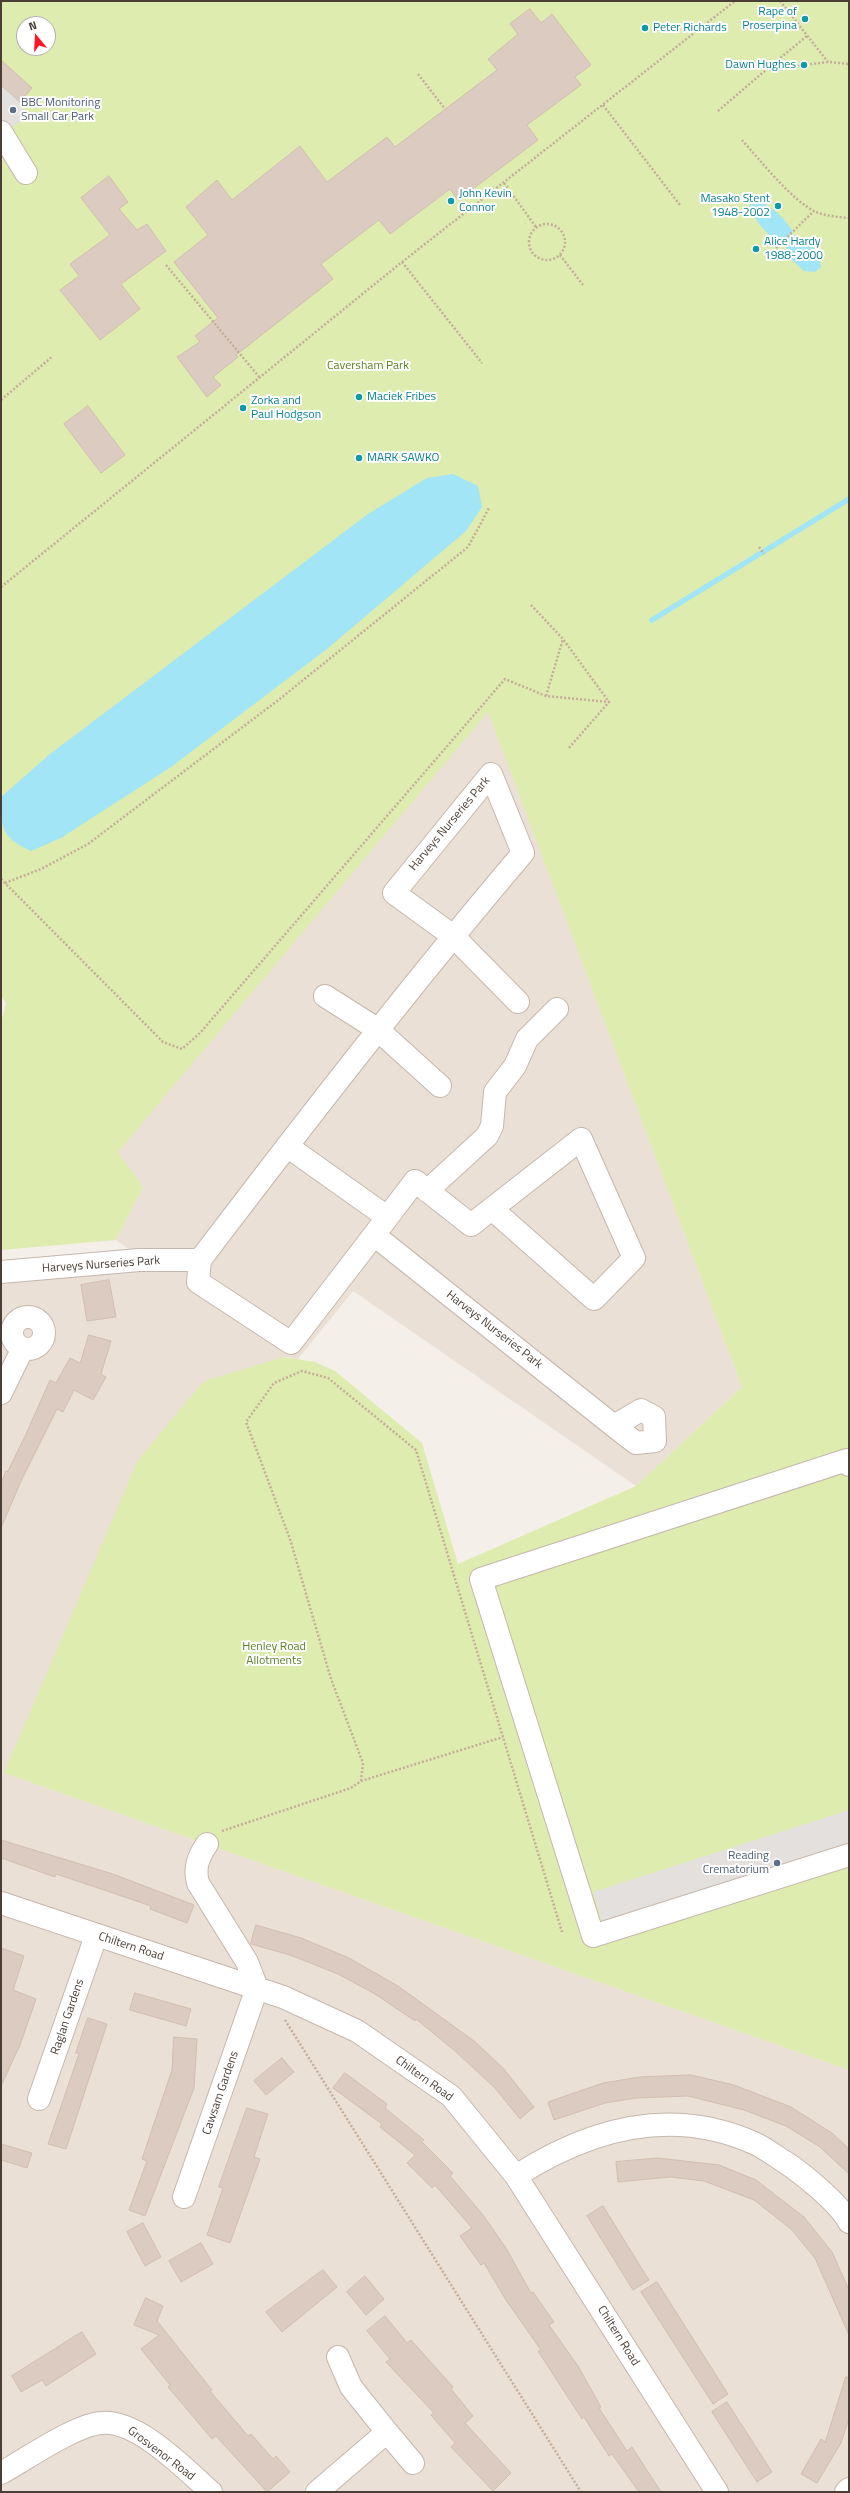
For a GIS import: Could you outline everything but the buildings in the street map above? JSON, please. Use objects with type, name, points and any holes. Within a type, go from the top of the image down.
[{"type":"street","points":[[1,132],[26,173]]},
{"type":"street","name":"Harveys Nurseries Park","points":[[1,1272],[139,1260],[200,1260],[377,1029],[453,936],[522,853],[491,774],[394,892],[453,936],[518,1002]]},
{"type":"street","points":[[325,996],[377,1029],[440,1086]]},
{"type":"street","points":[[427,1190],[487,1136],[492,1126],[495,1092],[516,1066],[527,1040],[557,1010]]},
{"type":"street","points":[[200,1260],[198,1282],[290,1343],[415,1181],[471,1226],[492,1209],[581,1139],[634,1258],[594,1299],[492,1209]]},
{"type":"street","points":[[287,1146],[387,1217]]},
{"type":"street","name":"Harveys Nurseries Park","points":[[374,1235],[614,1426]]},
{"type":"street","points":[[1,1393],[23,1348]]},
{"type":"street","points":[[849,1465],[848,1460],[481,1580],[593,1936],[849,1855]]},
{"type":"street","points":[[207,1844],[198,1859],[195,1874],[198,1883],[247,1962],[257,1988]]},
{"type":"street","name":"Chiltern Road","points":[[1,1903],[282,1997],[357,2031],[451,2096],[516,2176],[717,2492]]},
{"type":"street","name":"Raglan Gardens","points":[[39,2099],[96,1936]]},
{"type":"street","name":"Cawsam Gardens","points":[[184,2198],[257,1988]]},
{"type":"street","points":[[516,2176],[542,2159],[590,2137],[643,2125],[708,2128],[755,2143],[803,2174],[849,2222]]},
{"type":"street","points":[[338,2357],[351,2387],[413,2463]]},
{"type":"street","name":"Grosvenor Road","points":[[1,2473],[83,2427],[102,2423],[121,2425],[134,2431],[173,2459],[211,2492]]},
{"type":"street","points":[[317,2492],[387,2432]]},
{"type":"street","points":[[846,2492],[849,2489]]},
{"type":"path","points":[[1,587],[402,262],[735,1]]},
{"type":"path","points":[[780,1],[829,62]]},
{"type":"path","points":[[718,111],[807,36]]},
{"type":"path","points":[[767,69],[829,62],[849,64]]},
{"type":"path","points":[[418,74],[445,109]]},
{"type":"path","points":[[603,104],[680,205]]},
{"type":"path","points":[[742,140],[778,179],[814,211],[831,216],[849,218]]},
{"type":"path","points":[[504,183],[536,226]]},
{"type":"path","points":[[776,248],[814,211]]},
{"type":"path","points":[[551,224],[563,233],[564,248],[560,255],[546,260],[533,254],[528,239],[536,226],[551,224]]},
{"type":"path","points":[[560,255],[583,285]]},
{"type":"path","points":[[402,262],[482,363]]},
{"type":"path","points":[[166,265],[260,378]]},
{"type":"path","points":[[1,400],[54,356]]},
{"type":"path","points":[[5,883],[41,869],[88,844],[281,698],[468,547],[489,508]]},
{"type":"path","points":[[759,547],[764,554]]},
{"type":"path","points":[[532,605],[564,639],[609,702]]},
{"type":"path","points":[[546,696],[564,639]]},
{"type":"path","points":[[1,879],[163,1042],[182,1049],[200,1032],[505,679],[546,696],[609,702]]},
{"type":"path","points":[[568,749],[609,702]]},
{"type":"path","points":[[361,1781],[362,1763],[331,1680],[290,1539],[246,1422],[274,1383],[302,1371],[328,1378],[416,1450],[562,1932]]},
{"type":"path","points":[[207,1844],[215,1835],[224,1830],[351,1788],[361,1781],[503,1737]]},
{"type":"path","points":[[282,1997],[285,2023],[581,2492]]},
{"type":"shaded area","name":"BBC Monitoring Small Car Park","points":[[1,85],[20,102],[28,117],[1,134]]},
{"type":"shaded area","points":[[488,711],[742,1387],[636,1486],[353,1291],[298,1359],[284,1357],[4,1773],[849,2070],[849,2492],[1,2492],[1,1281],[111,1271],[161,1272],[116,1240],[143,1187],[117,1152]]},
{"type":"shaded area","points":[[849,1810],[849,1849],[604,1927],[593,1892]]},
{"type":"green space","name":"Caversham Park","points":[[1,1],[849,1],[849,2070],[4,1773],[138,1460],[204,1381],[284,1357],[315,1362],[335,1371],[422,1443],[458,1564],[636,1486],[742,1387],[488,712],[118,1152],[143,1187],[116,1240],[1,1250],[1,1023],[6,1003],[1,996]]},
{"type":"water","points":[[757,200],[778,213],[786,221],[793,232],[781,244],[762,228],[755,218],[749,206]]},
{"type":"water","points":[[795,235],[810,244],[819,256],[821,267],[815,272],[804,271],[790,258],[785,245],[789,239]]},
{"type":"water","points":[[453,474],[478,486],[482,507],[466,531],[327,649],[171,767],[61,838],[31,851],[21,846],[8,836],[1,817],[1,797],[50,754],[368,514],[427,478]]},
{"type":"waterway","points":[[652,620],[849,499]]},
{"type":"place","name":"Rape of Proserpina","points":[[805,19]]},
{"type":"place","name":"Peter Richards","points":[[645,28]]},
{"type":"place","name":"Dawn Hughes","points":[[804,65]]},
{"type":"place","name":"BBC Monitoring Small Car Park","points":[[13,110]]},
{"type":"place","name":"John Kevin Connor","points":[[451,201]]},
{"type":"place","name":"Masako Stent 1948-2002","points":[[778,206]]},
{"type":"place","name":"Alice Hardy 1988-2000","points":[[756,249]]},
{"type":"place","name":"Maciek Fribes","points":[[359,397]]},
{"type":"place","name":"Zorka and Paul Hodgson","points":[[243,408]]},
{"type":"place","name":"MARK SAWKO","points":[[359,458]]},
{"type":"place","name":"Reading Crematorium","points":[[777,1863]]},
{"type":"park label","name":"Henley Road Allotments","points":[[274,1654]]}]
